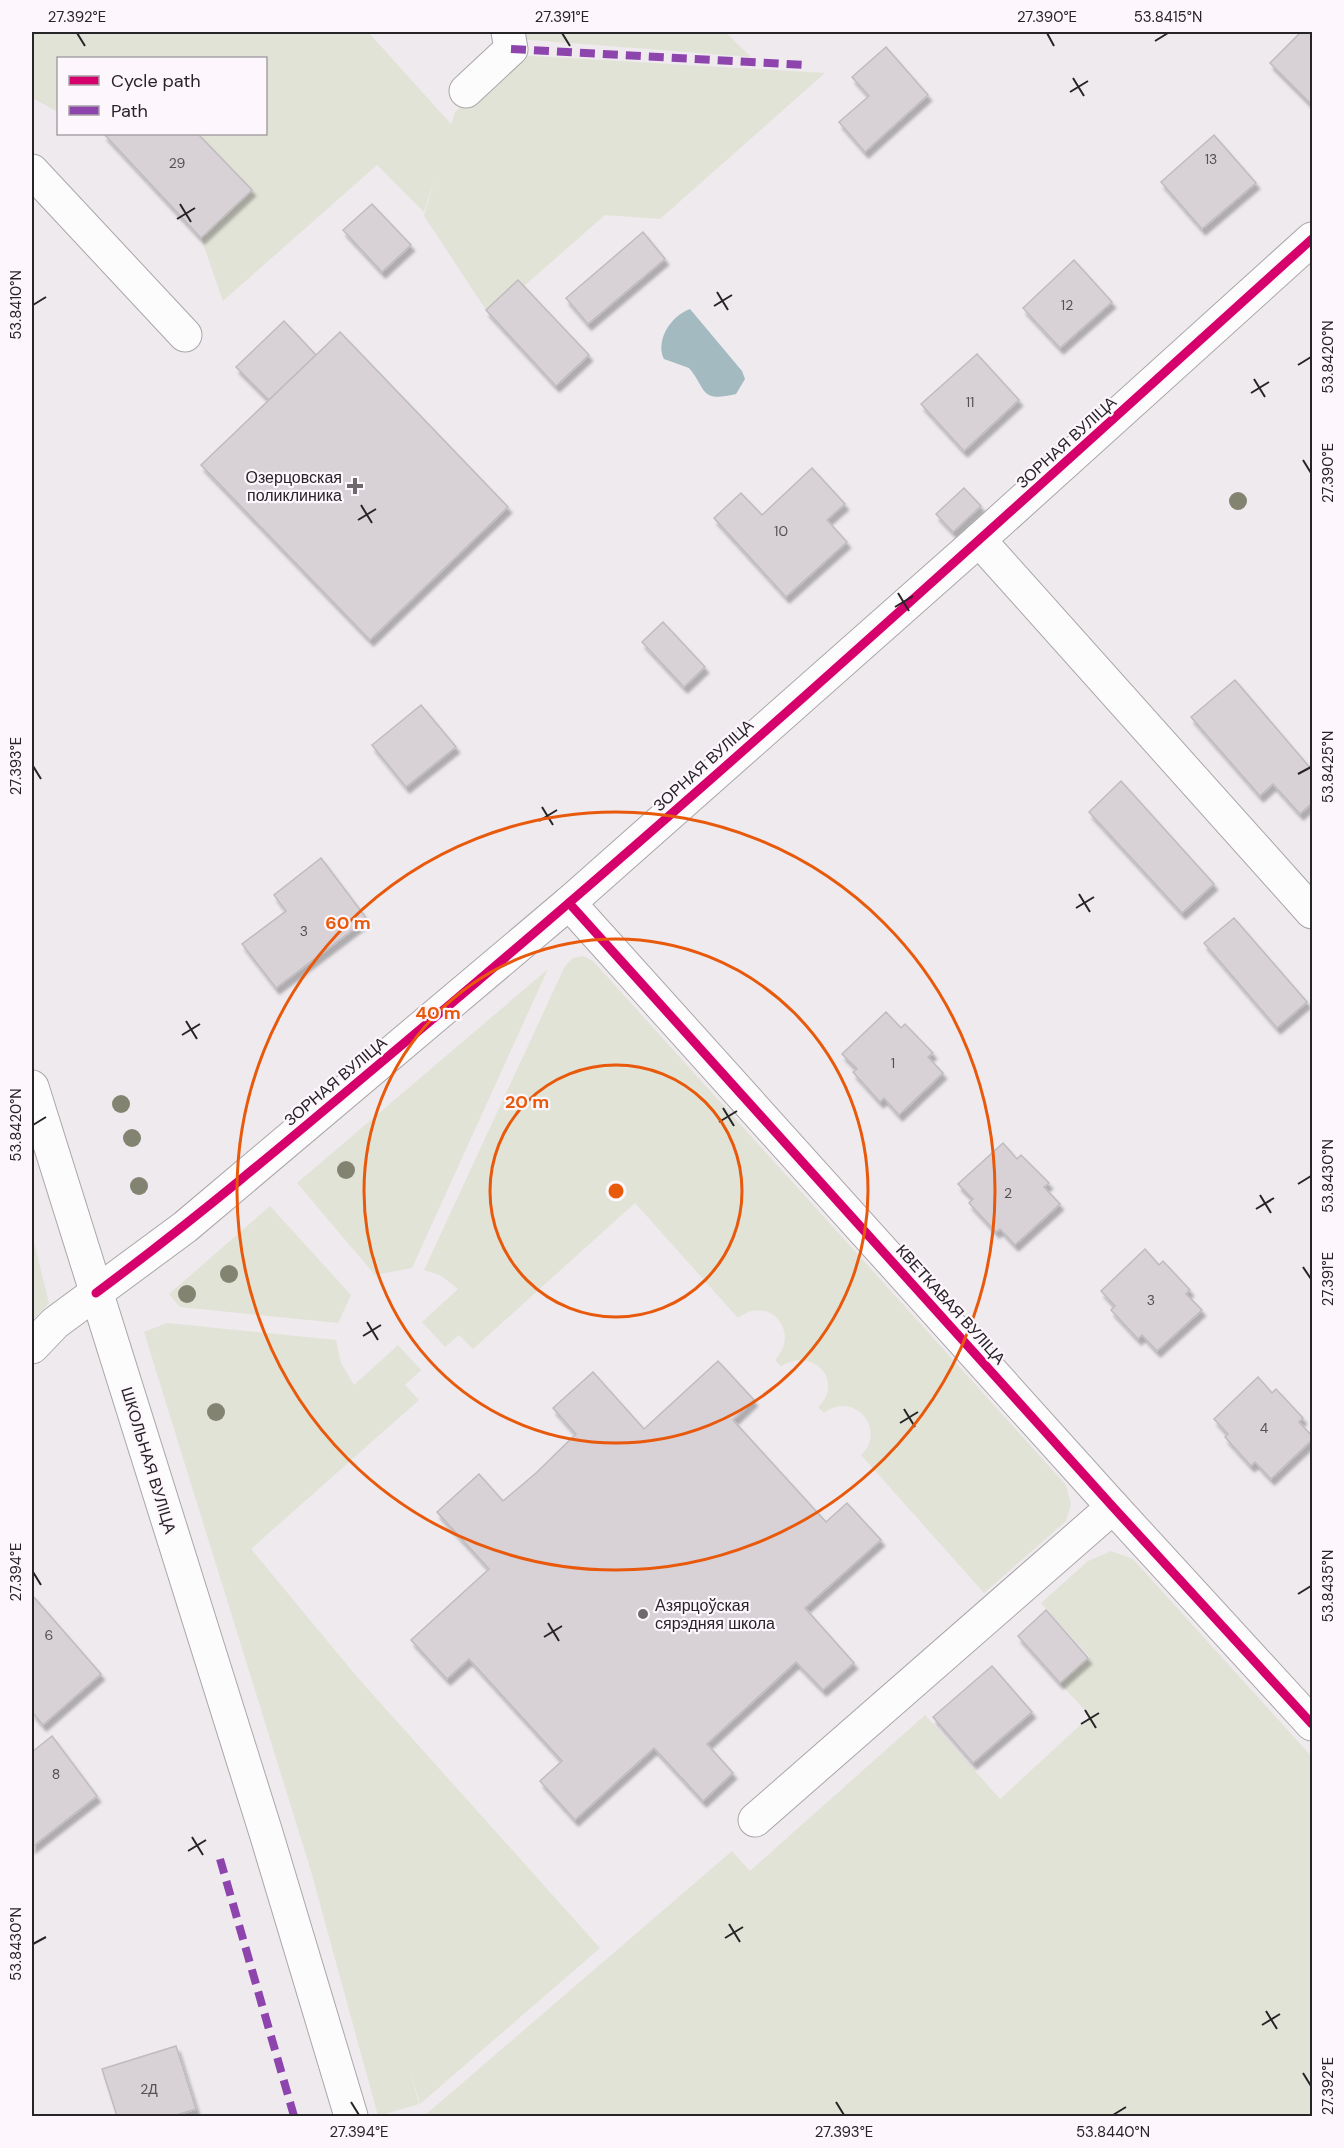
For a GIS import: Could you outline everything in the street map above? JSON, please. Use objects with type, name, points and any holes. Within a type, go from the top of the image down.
[{"type":"street","points":[[466,91],[512,49],[507,32]]},
{"type":"street","points":[[32,171],[185,335]]},
{"type":"street","name":"ЗОРНАЯ ВУЛІЦА","points":[[32,1347],[56,1323],[185,1227],[569,903],[979,540],[1312,239]]},
{"type":"street","points":[[979,540],[1312,912]]},
{"type":"street","name":"КВЕТКАВАЯ ВУЛІЦА","points":[[569,903],[1113,1507],[1312,1724]]},
{"type":"street","name":"ШКОЛЬНАЯ ВУЛІЦА","points":[[32,1087],[266,1833],[351,2116]]},
{"type":"street","points":[[755,1820],[1113,1507]]},
{"type":"shaded area","points":[[32,32],[368,32],[451,124],[455,112],[517,55],[825,73],[660,219],[605,215],[524,286],[518,280],[486,310],[424,216],[435,177],[424,212],[377,165],[223,301],[201,238],[252,190],[199,135],[267,135],[267,57],[57,57],[57,111],[32,98]]},
{"type":"shaded area","points":[[517,32],[725,32],[751,57],[518,39]]},
{"type":"shaded area","points":[[583,956],[593,961],[1066,1485],[1071,1505],[1066,1521],[984,1593],[861,1455],[868,1445],[871,1434],[864,1416],[856,1409],[846,1406],[835,1407],[824,1413],[818,1407],[826,1397],[828,1387],[827,1378],[822,1370],[804,1360],[793,1361],[781,1366],[775,1360],[782,1349],[785,1338],[778,1319],[760,1310],[749,1312],[738,1318],[635,1203],[473,1349],[459,1335],[445,1347],[422,1322],[458,1289],[440,1275],[424,1270],[565,966],[573,958]]},
{"type":"shaded area","points":[[548,969],[412,1268],[375,1275],[297,1183]]},
{"type":"shaded area","points":[[270,1206],[351,1295],[338,1323],[180,1307],[169,1294]]},
{"type":"shaded area","points":[[32,1234],[49,1303],[32,1321]]},
{"type":"shaded area","points":[[167,1323],[336,1340],[341,1363],[354,1385],[398,1345],[421,1370],[405,1385],[419,1400],[251,1549],[358,1678],[600,1948],[420,2104],[409,2068],[419,2104],[378,2116],[311,1871],[144,1332]]},
{"type":"shaded area","points":[[1111,1551],[1133,1559],[1312,1757],[1312,2116],[424,2116],[732,1851],[750,1871],[925,1715],[1000,1799],[1090,1716],[1059,1682],[1090,1657],[1041,1603],[1088,1561]]},
{"type":"water","points":[[690,309],[742,371],[745,379],[736,394],[716,397],[710,395],[705,392],[689,368],[664,359],[662,344],[666,330],[677,317]]},
{"type":"building","points":[[1301,32],[1312,32],[1312,105],[1270,63]]},
{"type":"building","points":[[886,47],[928,95],[865,152],[839,122],[869,96],[852,77]]},
{"type":"building","points":[[105,135],[199,135],[252,190],[201,238]]},
{"type":"building","points":[[1214,135],[1256,183],[1202,229],[1161,182]]},
{"type":"building","points":[[372,204],[411,245],[382,272],[343,230]]},
{"type":"building","points":[[643,232],[665,259],[588,324],[566,298]]},
{"type":"building","points":[[1074,260],[1112,302],[1060,348],[1023,308]]},
{"type":"building","points":[[518,280],[589,355],[556,386],[486,310]]},
{"type":"building","points":[[284,321],[316,355],[269,400],[236,367]]},
{"type":"building","name":"Озерцовская поликлиника","points":[[340,332],[508,507],[370,640],[201,465]]},
{"type":"building","points":[[977,354],[1019,400],[964,451],[921,404]]},
{"type":"building","points":[[812,468],[845,504],[827,520],[847,542],[786,597],[714,518],[741,493],[762,515]]},
{"type":"building","points":[[964,488],[981,506],[953,532],[936,514]]},
{"type":"building","points":[[663,622],[705,667],[684,687],[642,642]]},
{"type":"building","points":[[1235,680],[1312,770],[1312,803],[1300,814],[1273,784],[1260,796],[1191,717]]},
{"type":"building","points":[[421,705],[456,747],[406,787],[372,745]]},
{"type":"building","points":[[1121,781],[1214,884],[1182,913],[1089,812]]},
{"type":"building","points":[[321,858],[367,919],[276,988],[242,944],[286,911],[274,895]]},
{"type":"building","points":[[1234,918],[1307,1002],[1277,1028],[1204,943]]},
{"type":"building","points":[[886,1012],[901,1028],[905,1024],[933,1053],[928,1057],[943,1073],[899,1115],[884,1098],[880,1102],[853,1072],[857,1069],[842,1054]]},
{"type":"building","points":[[1003,1143],[1017,1159],[1021,1155],[1049,1183],[1044,1187],[1060,1204],[1015,1245],[1000,1229],[996,1232],[969,1203],[973,1199],[958,1184]]},
{"type":"building","points":[[1145,1249],[1159,1265],[1163,1261],[1190,1290],[1186,1294],[1202,1310],[1157,1351],[1142,1335],[1138,1339],[1111,1310],[1115,1306],[1101,1291]]},
{"type":"building","name":"Азярцоўская сярэдняя школа","points":[[718,1361],[754,1400],[733,1420],[826,1522],[847,1503],[881,1540],[805,1608],[854,1663],[823,1690],[796,1662],[707,1744],[733,1773],[703,1801],[654,1748],[575,1820],[540,1781],[562,1761],[469,1659],[447,1679],[411,1640],[489,1569],[437,1512],[479,1474],[503,1501],[536,1473],[576,1434],[553,1408],[593,1372],[644,1429]]},
{"type":"building","points":[[1258,1377],[1272,1393],[1276,1389],[1303,1418],[1299,1422],[1312,1436],[1312,1440],[1271,1479],[1255,1462],[1251,1466],[1225,1437],[1228,1434],[1214,1419]]},
{"type":"building","points":[[32,1595],[101,1674],[43,1725],[32,1712]]},
{"type":"building","points":[[1046,1610],[1088,1658],[1060,1683],[1018,1636]]},
{"type":"building","points":[[992,1666],[1032,1712],[973,1763],[933,1717]]},
{"type":"building","points":[[52,1736],[97,1796],[32,1847],[32,1752]]},
{"type":"building","points":[[176,2046],[196,2109],[173,2116],[117,2116],[102,2069]]},
{"type":"marked path","points":[[511,49],[806,65]]},
{"type":"marked path","points":[[220,1859],[294,2116]]},
{"type":"cycle path","points":[[96,1293],[273,1153],[557,913],[883,626],[1312,239]]},
{"type":"cycle path","points":[[569,903],[1113,1507],[1312,1724]]},
{"type":"place","name":"Озерцовская поликлиника","points":[[355,486]]},
{"type":"place","name":"Азярцоўская сярэдняя школа","points":[[643,1614]]}]
